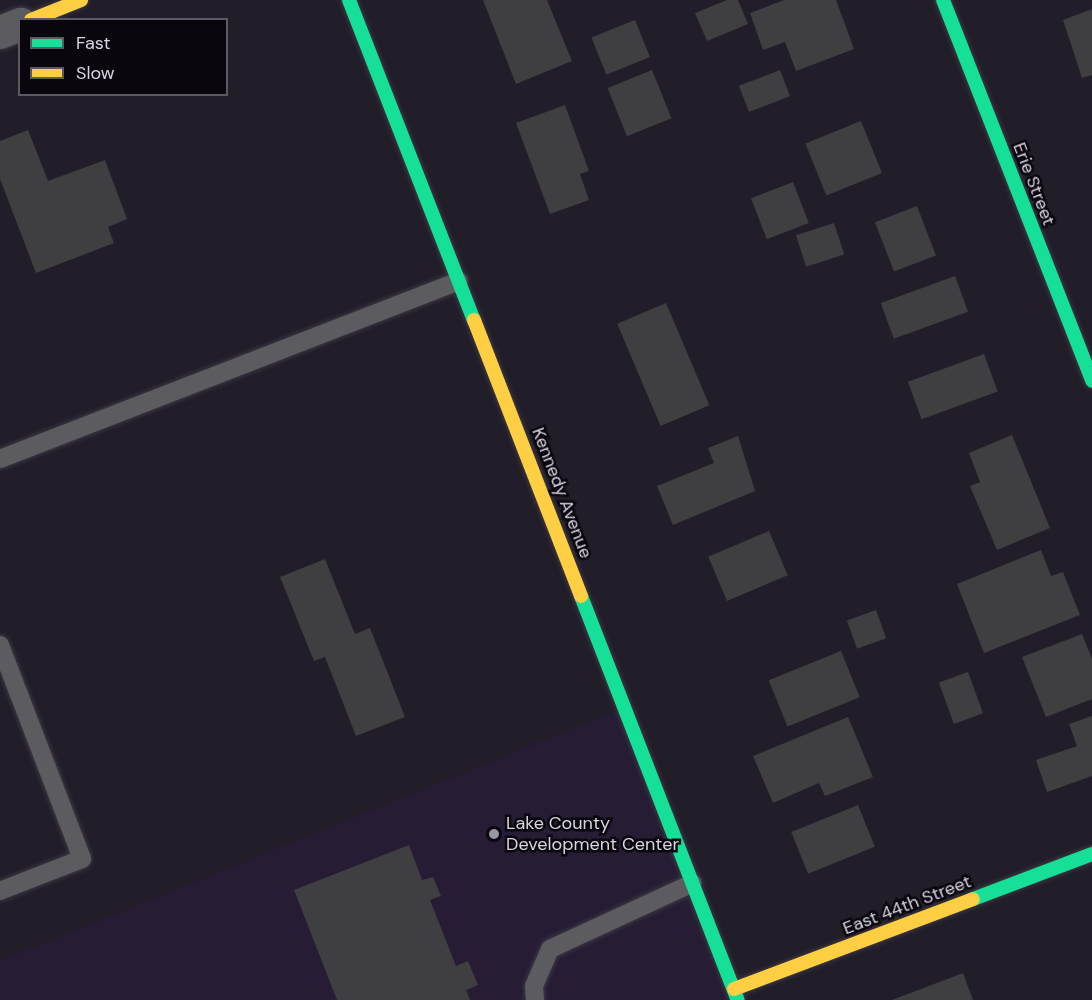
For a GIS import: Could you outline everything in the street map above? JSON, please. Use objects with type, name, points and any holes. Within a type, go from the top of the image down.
[{"type":"street","points":[[36,18],[81,0]]},
{"type":"street","name":"Kennedy Avenue","points":[[349,0],[736,995]]},
{"type":"street","name":"Erie Street","points":[[943,0],[1092,381]]},
{"type":"street","points":[[0,32],[18,25]]},
{"type":"street","name":"East 44th Street","points":[[736,995],[1092,854]]},
{"type":"lane","points":[[0,459],[459,281]]},
{"type":"lane","points":[[0,645],[82,859],[0,891]]},
{"type":"lane","points":[[535,1000],[534,986],[550,949],[693,882]]},
{"type":"shaded area","name":"Lake County Development Center","points":[[626,707],[739,1000],[0,1000],[0,961]]},
{"type":"building","points":[[483,0],[547,0],[572,61],[516,84]]},
{"type":"building","points":[[727,0],[738,0],[748,24],[707,41],[695,13]]},
{"type":"building","points":[[784,0],[836,0],[854,49],[796,71],[785,42],[763,50],[750,13]]},
{"type":"building","points":[[1092,9],[1092,75],[1082,78],[1063,20]]},
{"type":"building","points":[[635,20],[650,57],[606,75],[591,38]]},
{"type":"building","points":[[652,70],[671,118],[627,136],[607,88]]},
{"type":"building","points":[[780,70],[790,96],[749,112],[739,86]]},
{"type":"building","points":[[565,105],[589,171],[580,174],[589,200],[550,214],[516,123]]},
{"type":"building","points":[[861,121],[882,173],[826,195],[805,143]]},
{"type":"building","points":[[28,130],[48,181],[105,160],[127,219],[108,227],[114,243],[36,273],[0,179],[0,141]]},
{"type":"building","points":[[793,182],[809,223],[767,239],[751,198]]},
{"type":"building","points":[[917,206],[936,255],[894,272],[875,222]]},
{"type":"building","points":[[834,223],[844,254],[806,267],[796,235]]},
{"type":"building","points":[[955,276],[968,312],[894,339],[881,303]]},
{"type":"building","points":[[666,303],[709,405],[661,426],[617,324]]},
{"type":"building","points":[[984,354],[998,392],[922,419],[908,382]]},
{"type":"building","points":[[1012,435],[1050,528],[997,550],[970,486],[980,482],[969,453]]},
{"type":"building","points":[[738,436],[755,491],[673,525],[657,486],[714,463],[708,448]]},
{"type":"building","points":[[769,531],[788,575],[727,601],[708,557]]},
{"type":"building","points":[[1041,550],[1051,576],[1063,572],[1080,615],[984,653],[957,584]]},
{"type":"building","points":[[325,559],[355,634],[370,628],[405,717],[356,736],[325,657],[314,661],[280,577]]},
{"type":"building","points":[[876,610],[886,638],[857,649],[847,621]]},
{"type":"building","points":[[1082,634],[1092,659],[1092,699],[1046,717],[1022,657]]},
{"type":"building","points":[[841,651],[860,697],[787,727],[769,680]]},
{"type":"building","points":[[968,672],[983,713],[954,724],[939,683]]},
{"type":"building","points":[[1092,716],[1092,776],[1047,792],[1036,760],[1077,746],[1069,724]]},
{"type":"building","points":[[848,717],[873,777],[825,796],[819,783],[773,803],[753,756]]},
{"type":"building","points":[[858,805],[875,847],[808,874],[791,832]]},
{"type":"building","points":[[409,845],[422,880],[433,877],[441,896],[430,900],[456,966],[468,961],[478,985],[466,990],[470,1000],[337,1000],[294,890]]},
{"type":"building","points":[[963,973],[973,1000],[892,1000]]},
{"type":"traffic: fast","points":[[349,0],[474,320]]},
{"type":"traffic: fast","points":[[943,0],[1092,381]]},
{"type":"traffic: fast","points":[[581,596],[738,1000]]},
{"type":"traffic: fast","points":[[973,899],[1092,854]]},
{"type":"traffic: slow","points":[[36,18],[81,0]]},
{"type":"traffic: slow","points":[[474,320],[581,596]]},
{"type":"traffic: slow","points":[[734,989],[973,899]]},
{"type":"place","name":"Lake County Development Center","points":[[494,834]]}]
